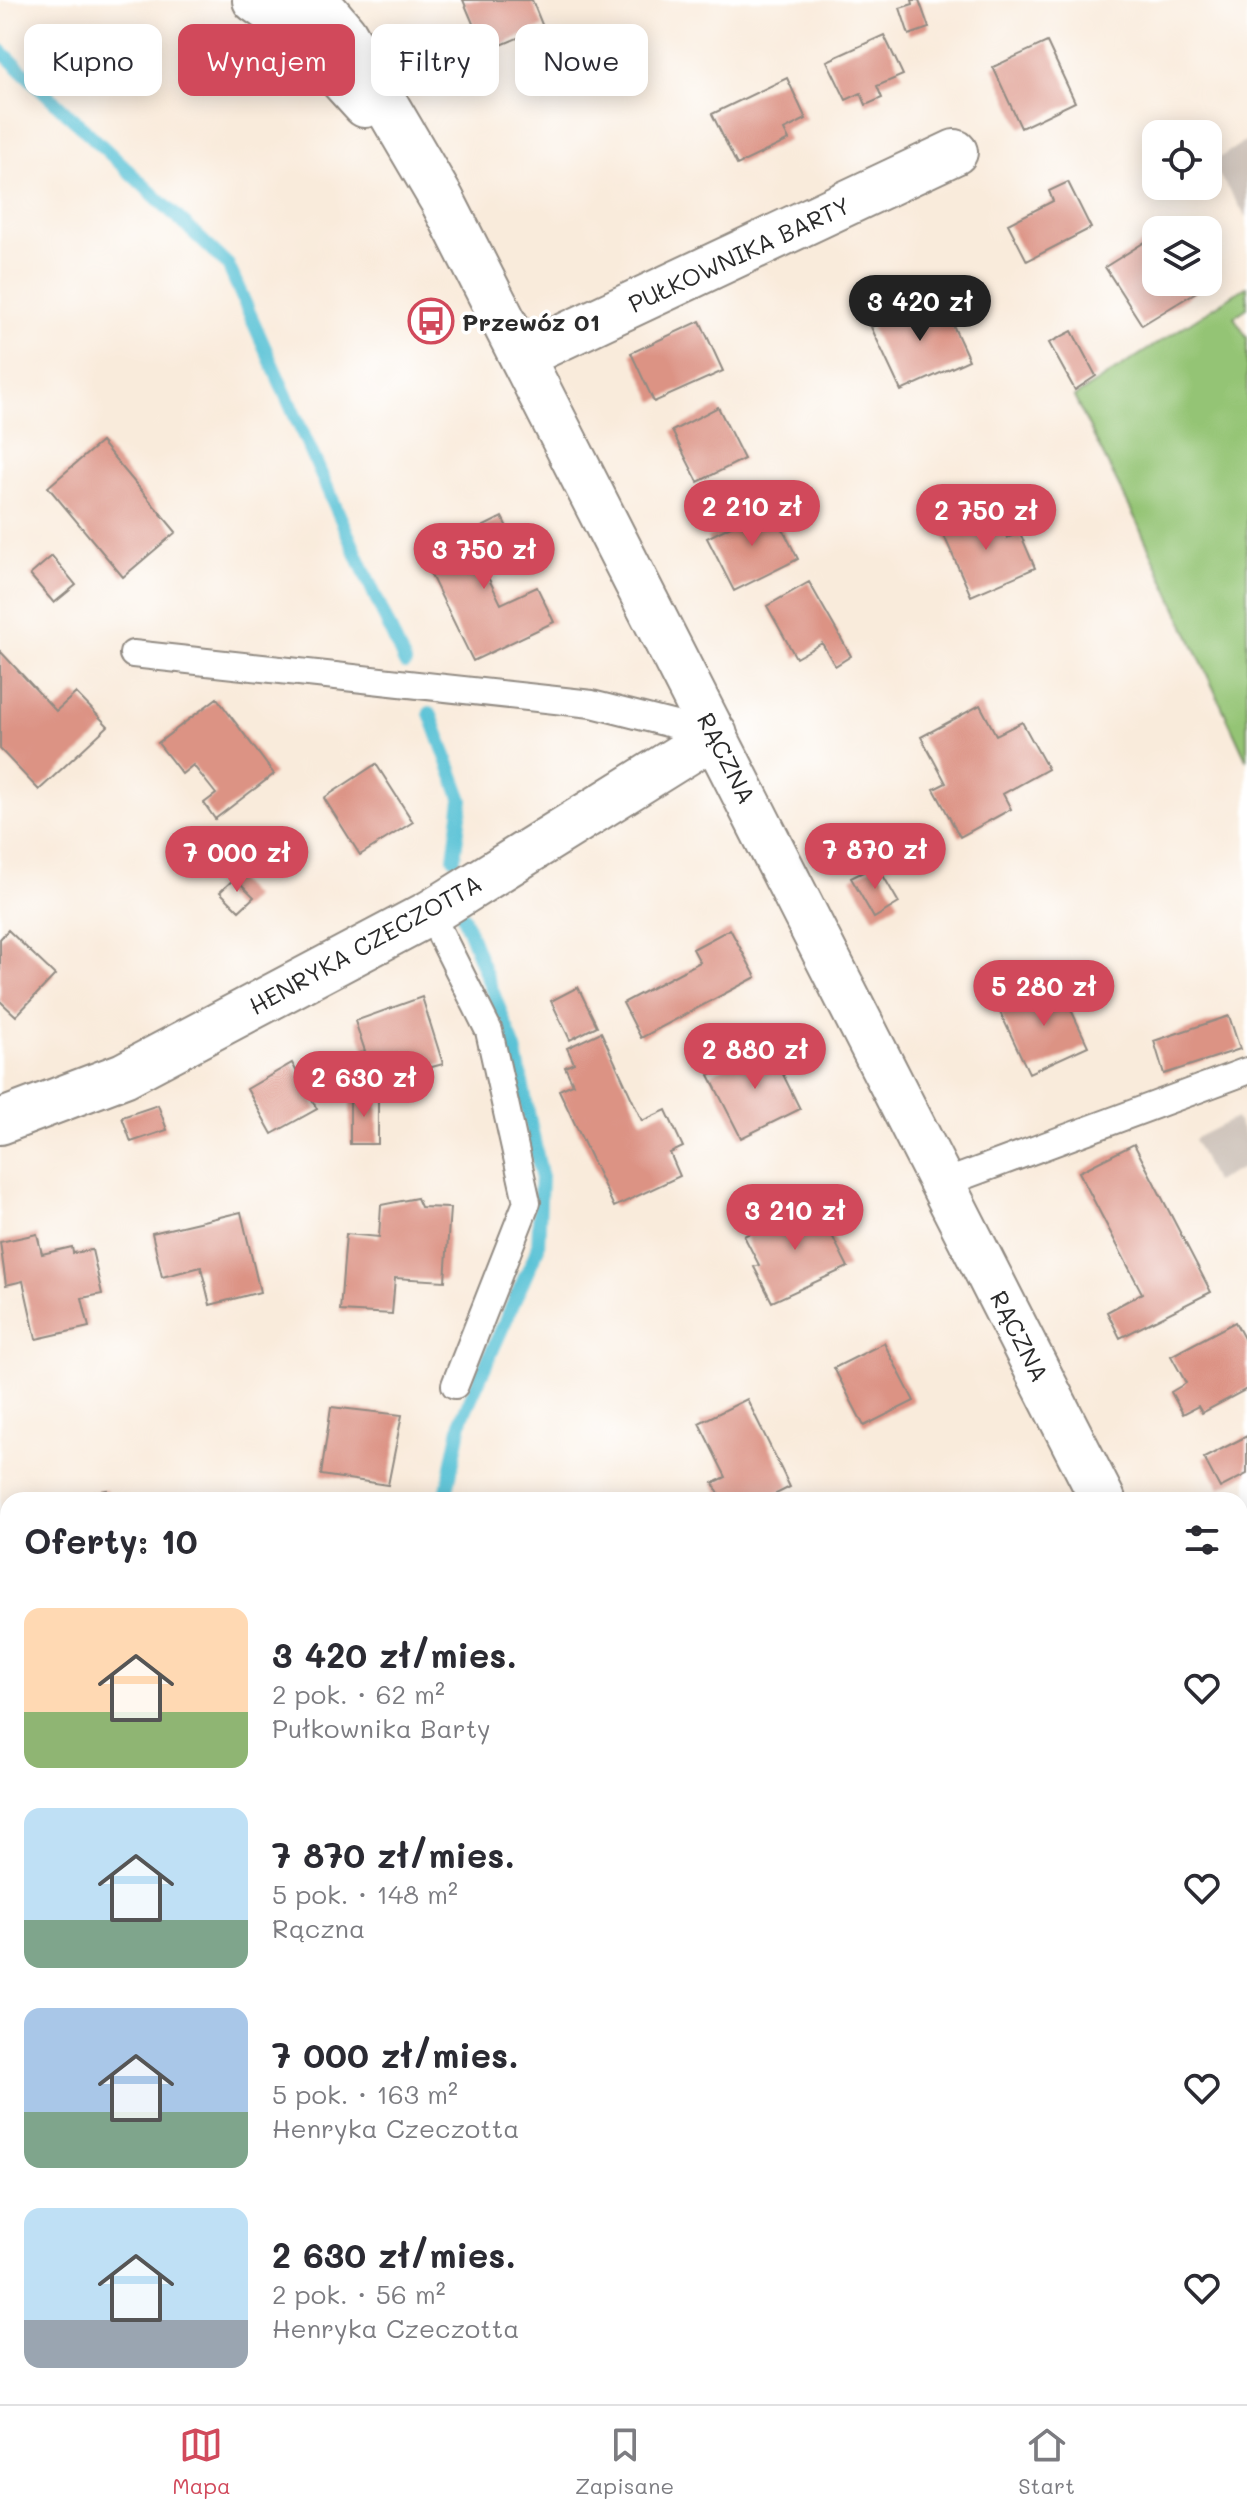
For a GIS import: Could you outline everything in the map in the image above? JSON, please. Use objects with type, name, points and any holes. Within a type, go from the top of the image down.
[{"type":"street","name":"RĄCZNA","points":[[255,0],[295,28],[359,99],[411,147]]},
{"type":"street","name":"RĄCZNA","points":[[325,6],[411,147],[522,356],[1099,1492]]},
{"type":"street","name":"PUŁKOWNIKA BARTY","points":[[522,356],[955,152]]},
{"type":"street","name":"HENRYKA CZECZOTTA","points":[[0,1122],[124,1075],[430,913],[715,735]]},
{"type":"lane","points":[[133,654],[592,704],[715,735]]},
{"type":"lane","points":[[430,913],[489,1031],[527,1202],[455,1385]]},
{"type":"lane","points":[[942,1184],[1247,1071]]},
{"type":"shaded area","points":[[1247,140],[1247,218],[1222,180],[1222,156]]},
{"type":"shaded area","points":[[1236,1118],[1247,1140],[1247,1166],[1214,1182],[1194,1139]]},
{"type":"green space","points":[[1247,286],[1247,308],[1234,317],[1247,338],[1247,761],[1137,522],[1074,397]]},
{"type":"building","points":[[463,0],[532,0],[542,24],[515,24],[515,39],[499,46],[499,24],[473,24]]},
{"type":"building","points":[[912,0],[919,0],[929,28],[909,35],[900,8],[913,4]]},
{"type":"building","points":[[884,35],[903,75],[877,86],[882,98],[866,105],[861,93],[846,100],[827,61]]},
{"type":"building","points":[[1047,42],[1075,102],[1021,128],[993,67]]},
{"type":"building","points":[[787,78],[806,119],[784,130],[789,140],[737,165],[712,114]]},
{"type":"building","points":[[1068,182],[1091,228],[1027,261],[1008,224],[1053,201],[1049,191]]},
{"type":"building","points":[[1142,244],[1142,296],[1190,296],[1142,325],[1105,267]]},
{"type":"building","points":[[939,295],[969,360],[901,391],[871,327]]},
{"type":"building","points":[[700,321],[723,371],[654,402],[631,353]]},
{"type":"building","points":[[1072,331],[1096,376],[1075,390],[1049,343]]},
{"type":"building","points":[[718,407],[744,459],[698,482],[672,431]]},
{"type":"building","points":[[101,442],[176,532],[123,577],[48,487]]},
{"type":"building","points":[[771,506],[798,559],[734,591],[707,538]]},
{"type":"building","points":[[993,507],[1007,538],[1020,533],[1035,568],[971,596],[941,529]]},
{"type":"building","points":[[502,517],[519,552],[484,569],[501,604],[537,587],[554,622],[473,661],[422,557]]},
{"type":"building","points":[[52,556],[76,585],[54,603],[30,575]]},
{"type":"building","points":[[809,582],[851,656],[835,666],[822,643],[796,658],[767,606]]},
{"type":"building","points":[[0,651],[56,711],[76,693],[108,726],[39,790],[0,749]]},
{"type":"building","points":[[217,698],[274,774],[215,819],[204,803],[216,794],[193,765],[182,774],[158,743]]},
{"type":"building","points":[[980,705],[996,735],[1022,722],[1048,769],[1003,794],[1011,809],[960,837],[934,789],[946,783],[921,737]]},
{"type":"building","points":[[376,764],[413,822],[360,855],[324,798]]},
{"type":"building","points":[[877,865],[899,903],[874,918],[851,878]]},
{"type":"building","points":[[235,878],[254,897],[239,911],[220,892]]},
{"type":"building","points":[[730,929],[756,977],[641,1038],[623,1003],[700,962],[693,949]]},
{"type":"building","points":[[8,930],[55,975],[16,1016],[0,1001],[0,939]]},
{"type":"building","points":[[1058,982],[1088,1046],[1029,1073],[999,1010]]},
{"type":"building","points":[[578,987],[597,1026],[570,1040],[551,1001]]},
{"type":"building","points":[[422,997],[443,1064],[376,1082],[369,1062],[362,1065],[357,1054],[365,1051],[355,1021]]},
{"type":"building","points":[[1229,1016],[1240,1049],[1164,1074],[1154,1041]]},
{"type":"building","points":[[601,1032],[642,1121],[666,1110],[683,1147],[670,1153],[680,1176],[614,1207],[559,1090],[573,1084],[565,1067],[574,1063],[567,1048]]},
{"type":"building","points":[[768,1044],[800,1109],[741,1138],[709,1075]]},
{"type":"building","points":[[292,1063],[317,1109],[272,1134],[247,1089]]},
{"type":"building","points":[[378,1094],[378,1144],[350,1144],[350,1095]]},
{"type":"building","points":[[158,1105],[167,1130],[131,1142],[122,1117]]},
{"type":"building","points":[[1134,1144],[1211,1292],[1120,1338],[1107,1312],[1142,1293],[1079,1172]]},
{"type":"building","points":[[417,1198],[421,1207],[450,1208],[445,1281],[395,1278],[392,1314],[340,1311],[346,1234],[379,1237],[381,1205]]},
{"type":"building","points":[[814,1200],[848,1267],[772,1302],[754,1267],[759,1265],[744,1236]]},
{"type":"building","points":[[241,1212],[260,1292],[210,1305],[201,1267],[162,1277],[152,1233]]},
{"type":"building","points":[[37,1234],[42,1254],[72,1247],[73,1253],[92,1250],[102,1294],[82,1298],[89,1327],[36,1339],[23,1281],[6,1285],[0,1242]]},
{"type":"building","points":[[1235,1322],[1247,1344],[1247,1389],[1202,1413],[1198,1406],[1183,1414],[1171,1392],[1186,1383],[1171,1356]]},
{"type":"building","points":[[884,1343],[914,1401],[864,1426],[834,1368]]},
{"type":"building","points":[[747,1399],[790,1487],[780,1492],[718,1492],[713,1483],[726,1477],[699,1423]]},
{"type":"building","points":[[331,1407],[402,1415],[388,1485],[321,1475]]},
{"type":"building","points":[[1247,1436],[1247,1474],[1220,1488],[1204,1458]]},
{"type":"waterway","points":[[0,50],[228,265],[405,663]]},
{"type":"waterway","points":[[430,713],[462,800],[454,858]]},
{"type":"waterway","points":[[447,1492],[462,1418],[538,1248],[541,1175],[515,1049],[463,916]]},
{"type":"place","name":"Przewóz 01","points":[[431,321]]}]
